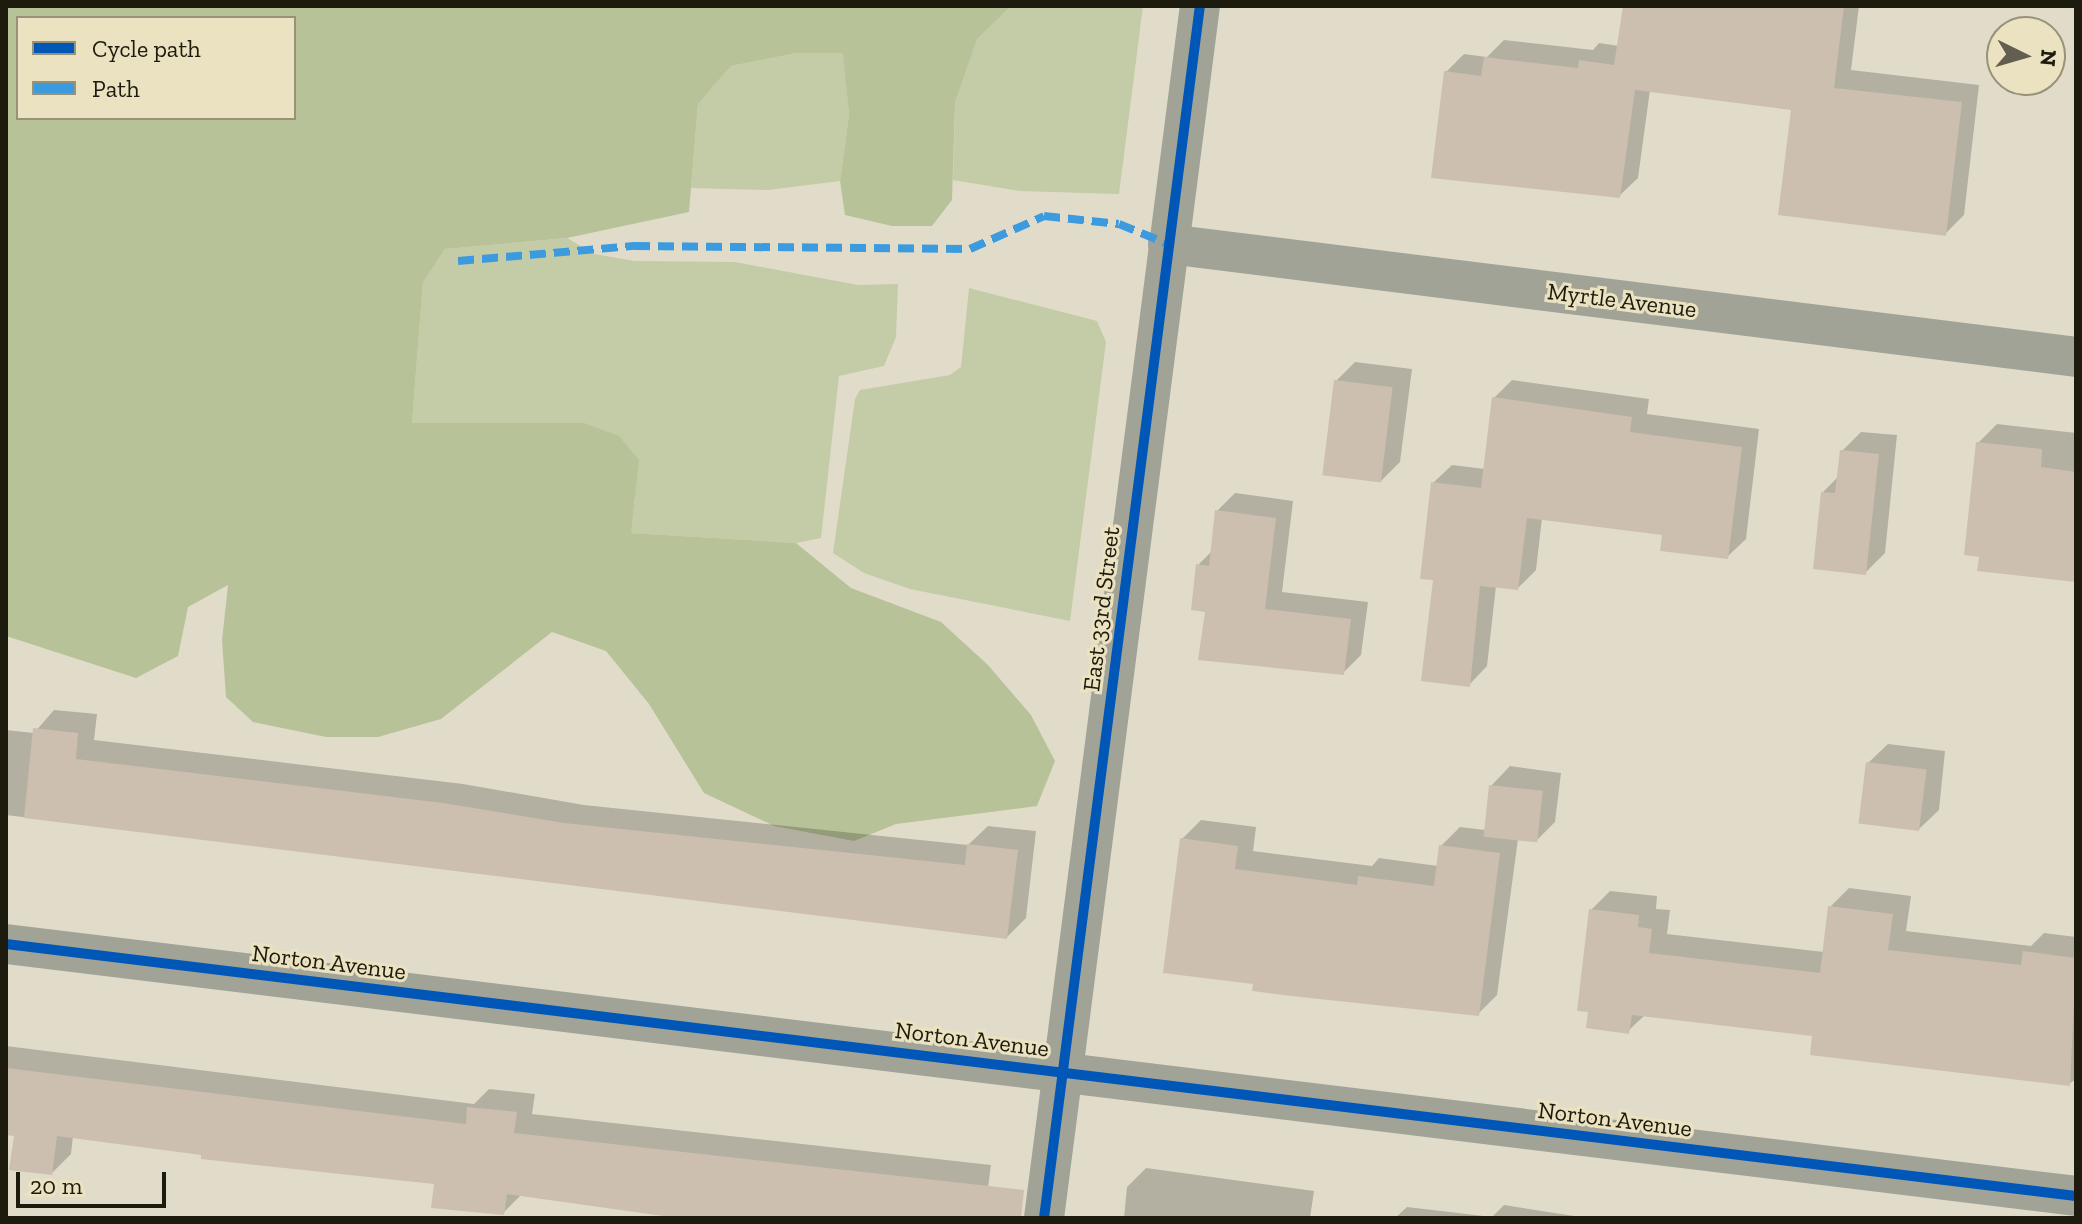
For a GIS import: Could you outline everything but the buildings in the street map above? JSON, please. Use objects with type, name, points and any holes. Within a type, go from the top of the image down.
[{"type":"street","name":"East 33rd Street","points":[[1044,1218],[1200,6]]},
{"type":"street","name":"Myrtle Avenue","points":[[1168,244],[2076,357]]},
{"type":"street","name":"Norton Avenue","points":[[6,944],[1062,1070],[2076,1196]]},
{"type":"green space","points":[[6,6],[1011,6],[977,39],[955,103],[952,200],[932,226],[892,226],[845,215],[840,181],[849,115],[843,53],[797,53],[731,66],[698,104],[689,212],[567,238],[445,249],[423,282],[412,423],[584,423],[619,436],[639,460],[631,533],[796,543],[851,588],[941,622],[988,665],[1031,715],[1055,761],[1037,806],[896,824],[854,841],[774,826],[704,793],[649,704],[606,651],[552,632],[441,719],[378,737],[326,737],[253,722],[226,697],[222,640],[228,585],[188,607],[178,656],[136,678],[6,636]]},
{"type":"green space","points":[[1011,6],[1143,6],[1119,194],[1020,191],[953,180],[955,103],[977,38]]},
{"type":"green space","points":[[797,53],[844,53],[849,115],[840,181],[768,190],[691,188],[698,104],[731,66]]},
{"type":"green space","points":[[567,238],[594,254],[635,261],[735,262],[858,285],[898,284],[896,337],[884,366],[839,376],[821,538],[796,543],[630,533],[635,499],[489,426],[412,423],[423,281],[445,249]]},
{"type":"green space","points":[[969,288],[1097,321],[1106,342],[1070,621],[910,589],[864,573],[833,553],[855,399],[860,390],[950,375],[961,367]]},
{"type":"marked path","points":[[458,261],[634,246],[970,249],[1044,216],[1119,224],[1168,244]]},
{"type":"cycle path","points":[[1044,1218],[1200,6]]},
{"type":"cycle path","points":[[6,944],[2076,1196]]}]
